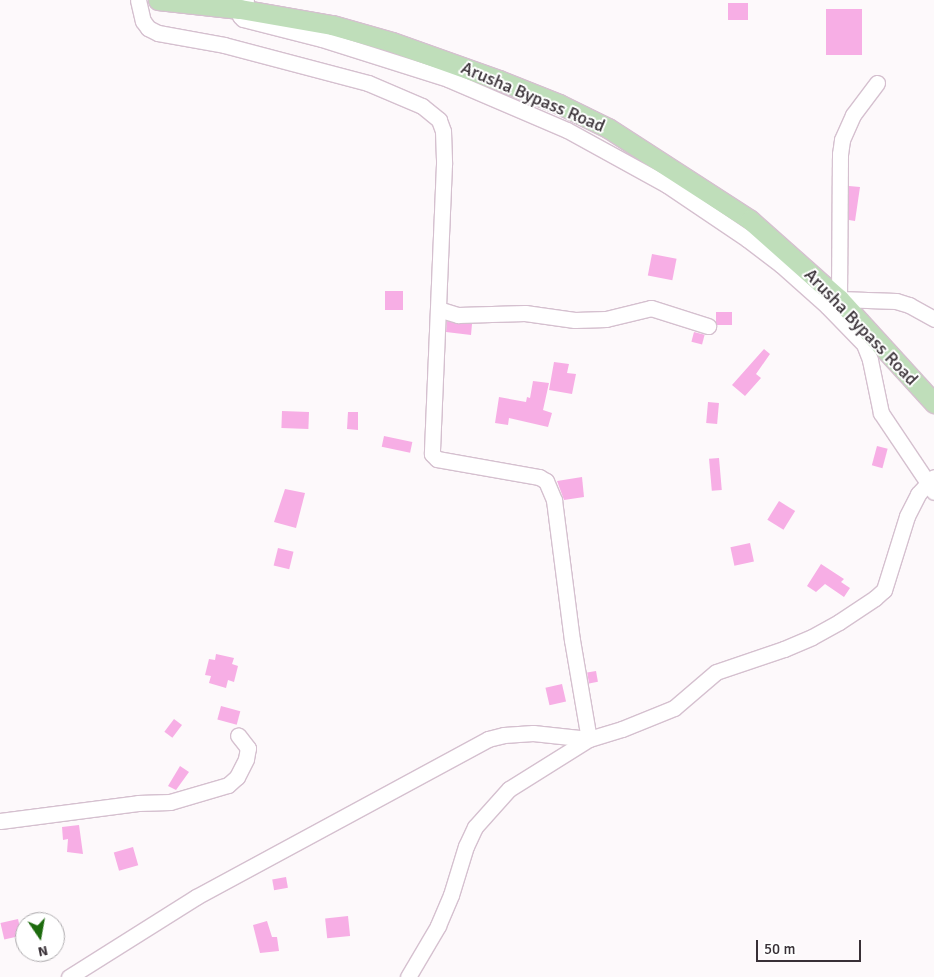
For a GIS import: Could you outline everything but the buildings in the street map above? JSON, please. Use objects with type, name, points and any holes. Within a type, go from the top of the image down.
[{"type":"main road","name":"Arusha Bypass Road","points":[[158,0],[243,4],[332,25],[392,42],[499,80],[559,104],[608,128],[750,220],[839,299],[934,403]]},
{"type":"street","points":[[138,0],[143,21],[148,28],[158,33],[224,45],[368,83],[422,106],[439,120],[443,132],[444,164],[432,454],[437,459],[539,477],[546,481],[554,500],[572,640],[589,739]]},
{"type":"street","points":[[243,4],[240,16],[243,19],[289,29],[392,60],[448,79],[518,107],[567,130],[667,185],[739,234],[781,265],[827,306],[864,344],[870,360],[881,413],[932,484],[918,494],[907,516],[884,590],[875,598],[812,637],[716,672],[674,708],[651,719],[589,739],[509,790],[475,827],[466,846],[451,896],[438,926],[408,977]]},
{"type":"street","points":[[877,83],[846,127],[841,147],[839,299],[896,301],[909,305],[934,319]]},
{"type":"street","points":[[438,309],[458,315],[525,313],[575,320],[606,319],[652,308],[708,326]]},
{"type":"street","points":[[69,977],[196,897],[488,739],[504,734],[533,733],[589,739]]},
{"type":"street","points":[[0,821],[138,803],[170,802],[228,785],[237,777],[246,759],[248,748],[238,735]]}]
